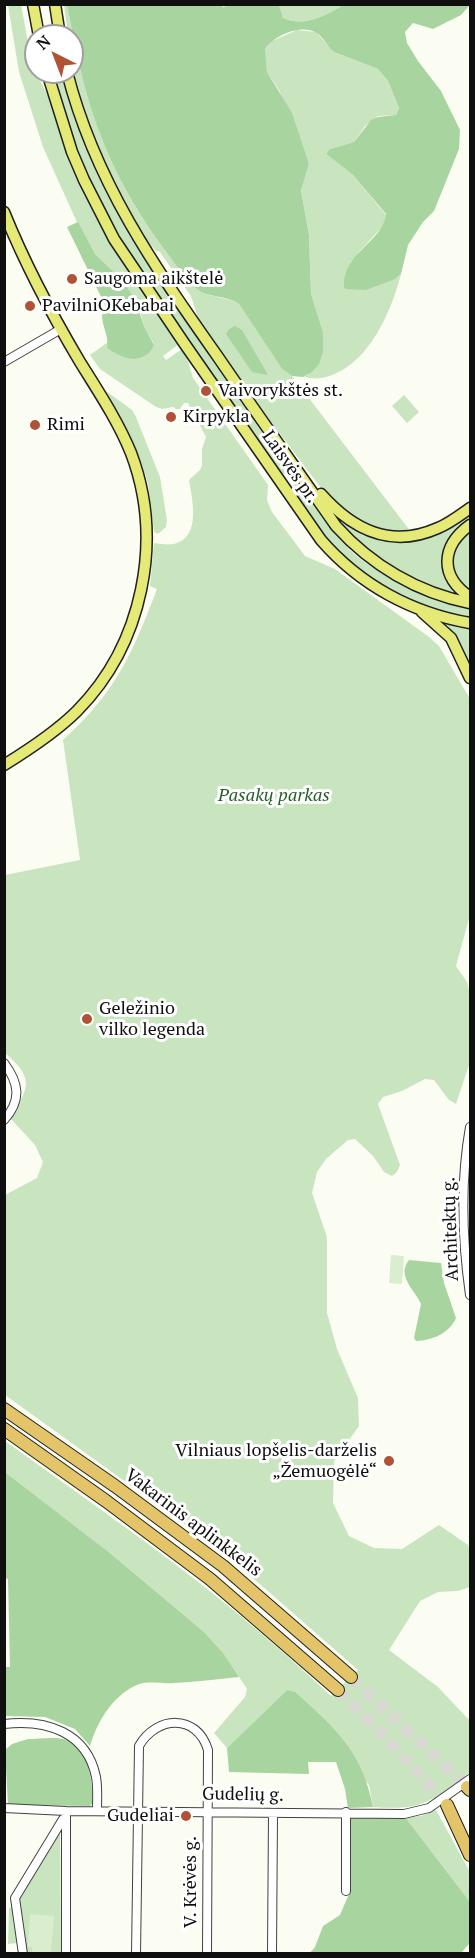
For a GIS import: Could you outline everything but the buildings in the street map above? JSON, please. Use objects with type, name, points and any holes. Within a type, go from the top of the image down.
[{"type":"highway","name":"Vakarinis aplinkkelis","points":[[4,1408],[214,1559],[351,1677]]},
{"type":"highway","name":"Vakarinis aplinkkelis","points":[[4,1429],[193,1566],[272,1631],[338,1690]]},
{"type":"highway","points":[[471,1837],[447,1805],[471,1855]]},
{"type":"main road","points":[[33,4],[37,24]]},
{"type":"main road","points":[[55,4],[58,24]]},
{"type":"main road","name":"Laisvės pr.","points":[[51,84],[72,152],[101,214],[129,262],[306,520],[342,563],[373,587],[417,608],[471,623]]},
{"type":"main road","name":"Laisvės pr.","points":[[71,84],[88,138],[127,221],[186,311],[336,526],[368,557],[403,579],[430,591],[471,603]]},
{"type":"main road","points":[[4,212],[33,277],[120,429],[136,468],[145,515],[146,558],[137,608],[127,637],[103,679],[78,710],[58,728],[4,765]]},
{"type":"main road","points":[[292,464],[336,511],[348,521],[373,532],[406,537],[423,534],[440,528],[471,508]]},
{"type":"main road","points":[[471,525],[457,536],[451,546],[447,563],[453,582],[471,597]]},
{"type":"main road","points":[[417,608],[452,638],[471,678]]},
{"type":"street","points":[[4,362],[61,329]]},
{"type":"street","points":[[4,1063],[14,1078],[18,1091],[16,1100],[4,1120]]},
{"type":"street","name":"Architektų g.","points":[[471,1127],[463,1209],[464,1245],[471,1295]]},
{"type":"street","name":"V. Krėvės g.","points":[[136,1953],[139,1746],[153,1729],[174,1723],[189,1725],[206,1744],[207,1953]]},
{"type":"street","points":[[4,1724],[44,1725],[62,1731],[82,1746],[93,1766],[97,1781],[97,1810]]},
{"type":"street","name":"Gudelių g.","points":[[4,1808],[66,1815],[97,1810],[273,1813],[417,1812],[429,1808],[470,1785]]},
{"type":"street","points":[[346,1812],[346,1891]]},
{"type":"street","points":[[272,1953],[273,1813]]},
{"type":"street","points":[[23,1953],[15,1898],[54,1831],[66,1815]]},
{"type":"street","points":[[66,1815],[66,1953]]},
{"type":"green space","name":"Pasakų parkas","points":[[21,4],[25,24],[24,84],[42,84],[86,195],[122,259],[179,344],[163,356],[166,360],[182,349],[193,378],[268,485],[267,500],[272,512],[305,556],[335,569],[429,637],[439,646],[470,699],[470,915],[456,966],[467,982],[470,995],[470,1062],[456,1104],[449,1100],[434,1080],[425,1079],[402,1091],[383,1097],[378,1104],[400,1165],[397,1172],[392,1176],[384,1172],[373,1156],[355,1139],[348,1140],[326,1159],[317,1172],[312,1193],[327,1237],[327,1313],[337,1349],[358,1398],[359,1426],[334,1461],[333,1503],[349,1536],[374,1548],[402,1549],[439,1525],[468,1545],[470,1552],[470,1587],[458,1591],[438,1592],[420,1601],[389,1650],[438,1687],[470,1721],[470,1772],[436,1797],[416,1805],[373,1807],[369,1785],[287,1690],[227,1748],[214,1733],[245,1697],[247,1689],[224,1654],[204,1632],[110,1553],[5,1472],[5,1441],[176,1565],[270,1641],[331,1696],[358,1670],[261,1585],[191,1529],[5,1395],[5,1195],[37,1178],[43,1162],[35,1145],[10,1118],[22,1098],[26,1083],[21,1069],[5,1053],[5,875],[80,860],[63,740],[97,705],[130,653],[157,589],[150,586],[154,543],[174,544],[189,534],[193,507],[189,480],[202,465],[202,449],[206,437],[188,403],[184,403],[180,409],[156,407],[100,369],[90,355],[108,342],[107,348],[127,357],[139,359],[150,352],[154,344],[144,326],[140,311],[122,280],[95,254],[76,220],[43,147],[19,72],[8,5]]},
{"type":"green space","points":[[221,4],[223,7],[279,5],[283,18],[290,21],[305,21],[320,17],[342,5],[470,5],[461,15],[433,29],[413,23],[405,32],[407,43],[441,91],[460,130],[459,149],[434,211],[423,222],[408,245],[401,274],[395,279],[366,290],[346,289],[344,287],[345,275],[349,265],[378,232],[386,214],[353,175],[326,154],[330,149],[354,142],[371,120],[396,115],[399,108],[388,81],[378,69],[334,52],[320,36],[309,30],[294,30],[280,36],[265,50],[267,72],[292,113],[309,164],[301,190],[309,235],[311,294],[323,332],[323,352],[319,364],[311,373],[303,377],[292,376],[282,369],[239,304],[198,290],[159,242],[120,179],[105,146],[84,83],[84,24],[71,24],[67,5]]},
{"type":"green space","points":[[64,5],[67,5],[71,24],[66,24]]},
{"type":"green space","points":[[279,5],[342,5],[320,17],[305,21],[290,21],[283,18]]},
{"type":"green space","points":[[297,30],[316,32],[334,52],[378,69],[388,81],[399,108],[396,115],[378,116],[365,126],[354,142],[330,149],[326,154],[353,175],[386,215],[383,226],[358,253],[395,279],[401,274],[391,305],[375,337],[352,363],[338,373],[320,378],[304,377],[311,373],[323,332],[311,294],[309,235],[301,189],[309,164],[279,90],[267,72],[265,57],[265,50],[272,41]]},
{"type":"green space","points":[[84,83],[98,129],[120,179],[148,227],[170,257],[198,290],[239,304],[282,369],[292,376],[411,532],[392,533],[366,527],[330,500],[199,321],[191,296],[159,251],[156,251],[141,235],[100,155],[75,84]]},
{"type":"green space","points":[[56,84],[67,84],[92,162],[131,238],[287,466],[288,472],[282,475],[279,472],[121,242],[89,180],[73,140]]},
{"type":"green space","points":[[78,222],[95,254],[122,280],[135,299],[144,326],[154,345],[150,352],[139,359],[126,358],[107,348],[102,315],[107,309],[67,227]]},
{"type":"green space","points":[[235,326],[242,330],[268,375],[252,372],[226,334]]},
{"type":"green space","points":[[106,391],[132,410],[160,477],[167,520],[166,527],[158,534],[154,532],[148,483],[140,459]]},
{"type":"green space","points":[[404,395],[419,412],[407,423],[392,406]]},
{"type":"green space","points":[[295,483],[301,486],[335,534],[359,558],[422,594],[470,609],[470,620],[407,598],[388,589],[352,565],[312,522],[291,490]]},
{"type":"green space","points":[[470,513],[470,519],[453,535],[444,553],[445,573],[457,594],[423,582],[377,557],[350,534],[338,520],[375,537],[390,541],[406,541],[436,532]]},
{"type":"green space","points":[[470,529],[470,593],[457,576],[452,561],[456,546]]},
{"type":"green space","points":[[446,624],[470,630],[470,667],[459,642]]},
{"type":"green space","points":[[391,1255],[404,1256],[402,1284],[389,1283]]},
{"type":"green space","points":[[409,1260],[441,1263],[444,1283],[456,1318],[449,1328],[439,1335],[416,1341],[414,1338],[421,1304],[406,1277],[406,1266]]},
{"type":"green space","points":[[5,1472],[110,1553],[204,1632],[224,1654],[239,1677],[137,1685],[113,1702],[97,1728],[90,1746],[75,1729],[45,1717],[5,1716],[5,1667],[10,1667],[8,1579],[4,1578]]},
{"type":"green space","points":[[287,1690],[295,1692],[323,1717],[345,1742],[362,1770],[373,1807],[348,1808],[345,1789],[336,1762],[308,1762],[309,1774],[229,1772],[227,1748]]},
{"type":"green space","points":[[28,1739],[63,1739],[75,1744],[81,1750],[90,1776],[93,1803],[90,1806],[8,1805],[5,1750],[12,1744]]},
{"type":"green space","points":[[436,1810],[470,1872],[470,1902],[405,1817],[421,1816]]},
{"type":"green space","points":[[405,1817],[470,1902],[469,1944],[461,1953],[309,1954],[315,1947],[323,1926],[340,1915],[351,1889],[350,1818]]},
{"type":"green space","points":[[60,1826],[61,1953],[18,1953],[17,1943],[8,1944],[9,1909]]},
{"type":"green space","points":[[30,1914],[54,1916],[51,1953],[32,1953],[32,1947],[28,1947]]},
{"type":"tunnel","points":[[351,1677],[467,1787]]},
{"type":"tunnel","points":[[338,1690],[447,1805]]},
{"type":"place","name":"Saugoma aikštelė","points":[[72,279]]},
{"type":"place","name":"PavilniOKebabai","points":[[30,306]]},
{"type":"place","name":"Vaivorykštės st.","points":[[206,391]]},
{"type":"place","name":"Kirpykla","points":[[171,417]]},
{"type":"place","name":"Rimi","points":[[35,425]]},
{"type":"place","name":"Geležinio vilko legenda","points":[[87,1019]]},
{"type":"place","name":"Vilniaus lopšelis-darželis „Žemuogėlė“","points":[[389,1461]]},
{"type":"place","name":"Gudeliai","points":[[186,1816]]}]
